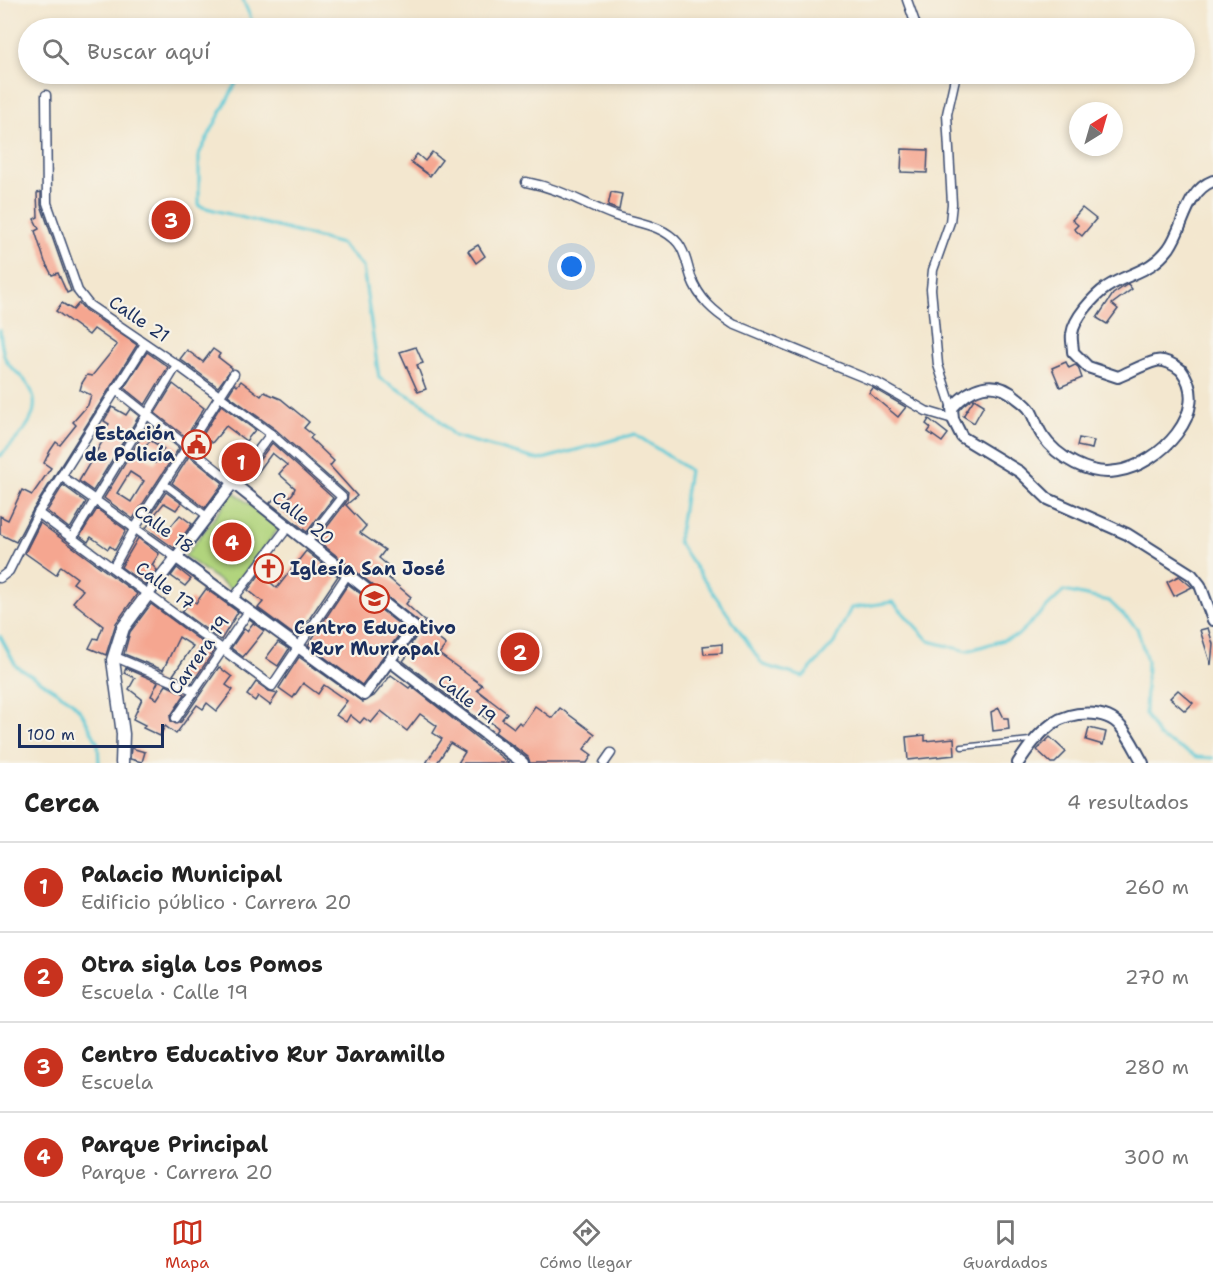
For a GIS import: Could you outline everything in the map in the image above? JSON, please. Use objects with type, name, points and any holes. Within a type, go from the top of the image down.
[{"type":"main road","points":[[122,763],[123,734],[113,656],[123,628],[148,594]]},
{"type":"street","points":[[907,0],[913,18]]},
{"type":"street","points":[[954,84],[947,114],[952,204],[950,222],[933,270],[931,289],[938,365],[952,414],[962,437],[1020,472],[1048,499],[1127,534],[1192,575],[1200,585],[1213,620]]},
{"type":"street","name":"Calle 21","points":[[46,95],[47,202],[78,291],[88,305],[177,365],[271,434],[342,497],[307,542]]},
{"type":"street","points":[[952,414],[965,393],[985,385],[1008,390],[1029,408],[1042,436],[1073,463],[1112,472],[1133,469],[1160,454],[1190,425],[1198,398],[1192,380],[1176,365],[1158,360],[1118,377],[1088,367],[1073,352],[1072,334],[1077,318],[1107,287],[1141,273],[1158,261],[1170,246],[1188,206],[1204,184],[1213,181]]},
{"type":"street","points":[[526,182],[577,197],[614,215],[666,233],[682,249],[692,278],[704,301],[714,312],[733,324],[877,383],[926,411],[952,414]]},
{"type":"street","points":[[0,578],[9,570],[60,476],[145,344]]},
{"type":"street","points":[[72,538],[177,365]]},
{"type":"street","points":[[113,568],[186,446],[234,374]]},
{"type":"street","name":"Calle 20","points":[[115,389],[414,627],[390,661]]},
{"type":"street","points":[[148,594],[178,559],[271,434]]},
{"type":"street","name":"Calle 18","points":[[60,476],[96,499],[364,695],[390,661]]},
{"type":"street","points":[[163,483],[208,518]]},
{"type":"street","name":"Calle 17","points":[[38,513],[272,686],[298,646]]},
{"type":"street","name":"Carrera 19","points":[[233,599],[288,526]]},
{"type":"street","points":[[298,646],[347,574]]},
{"type":"street","name":"Carrera 19","points":[[176,718],[249,611]]},
{"type":"street","points":[[113,656],[193,690]]},
{"type":"street","name":"Calle 19","points":[[390,661],[523,763]]},
{"type":"street","points":[[1018,763],[1033,740],[1054,722],[1081,714],[1095,714],[1111,718],[1122,727],[1143,763]]},
{"type":"street","points":[[604,763],[611,753]]},
{"type":"lane","points":[[962,747],[1033,740]]},
{"type":"green space","points":[[234,492],[279,528],[232,590],[185,556]]},
{"type":"building","points":[[902,149],[928,150],[927,173],[901,172]]},
{"type":"building","points":[[432,152],[442,160],[430,176],[411,162],[417,154],[425,161]]},
{"type":"building","points":[[41,192],[41,205],[71,291],[67,293],[58,273],[52,275],[45,262],[35,231],[39,229],[34,219],[38,217],[37,193]]},
{"type":"building","points":[[611,192],[622,194],[619,210],[608,206]]},
{"type":"building","points":[[1082,208],[1096,219],[1082,236],[1074,229],[1078,225],[1072,220]]},
{"type":"building","points":[[478,245],[485,256],[476,263],[468,251]]},
{"type":"building","points":[[1128,284],[1132,289],[1112,304],[1118,309],[1107,324],[1097,318],[1113,294]]},
{"type":"building","points":[[62,303],[73,310],[79,303],[85,310],[137,345],[33,510],[16,542],[0,534],[0,516],[8,520],[22,490],[32,495],[51,468],[44,463],[50,451],[56,442],[60,445],[76,425],[73,422],[88,405],[91,395],[80,390],[82,383],[87,375],[92,376],[117,345],[94,329],[89,335],[56,311]]},
{"type":"building","points":[[416,347],[423,363],[417,365],[426,389],[418,392],[400,352]]},
{"type":"building","points":[[213,349],[220,354],[218,357],[232,368],[218,387],[180,359],[187,350],[203,362]]},
{"type":"building","points":[[147,352],[168,367],[145,405],[124,388]]},
{"type":"building","points":[[1066,362],[1069,368],[1075,365],[1078,367],[1082,378],[1060,387],[1052,368]]},
{"type":"building","points":[[241,381],[261,396],[264,392],[281,399],[309,422],[304,428],[313,435],[310,438],[334,461],[330,466],[357,496],[346,505],[366,526],[360,533],[385,550],[379,558],[391,568],[385,575],[411,597],[406,604],[425,621],[422,626],[446,645],[439,654],[482,685],[477,690],[507,713],[502,719],[514,728],[519,722],[522,725],[535,706],[552,718],[560,708],[595,734],[584,749],[592,755],[587,763],[530,763],[528,757],[495,732],[498,728],[480,714],[477,718],[403,661],[414,647],[411,644],[420,631],[421,624],[317,540],[347,501],[348,494],[275,429],[228,395],[235,384],[237,386]]},
{"type":"building","points":[[173,384],[204,408],[186,437],[155,413]]},
{"type":"building","points":[[873,388],[906,407],[898,417],[869,393]]},
{"type":"building","points":[[974,399],[984,405],[974,423],[963,416]]},
{"type":"building","points":[[221,405],[255,430],[246,441],[226,426],[212,443],[203,436],[196,446]]},
{"type":"building","points":[[112,407],[126,415],[130,409],[139,416],[93,491],[79,481],[105,437],[102,435],[109,424],[104,421]]},
{"type":"building","points":[[929,419],[948,434],[942,442],[928,432],[931,428],[926,424]]},
{"type":"building","points":[[149,424],[179,448],[133,519],[104,498]],"holes":[[[150,440],[164,449],[155,463],[141,454]],[[130,472],[144,481],[131,502],[117,493]]]},
{"type":"building","points":[[1079,438],[1094,441],[1092,449],[1077,446]]},
{"type":"building","points":[[272,443],[333,498],[307,532],[270,503],[275,498],[283,505],[293,493],[295,488],[279,474],[287,465],[272,453],[253,479],[248,475]]},
{"type":"building","points":[[189,456],[223,483],[205,508],[172,483]]},
{"type":"building","points":[[63,485],[86,502],[70,529],[47,511]]},
{"type":"building","points":[[166,492],[181,503],[176,510],[164,503],[152,518],[150,516]]},
{"type":"building","points":[[97,509],[126,530],[115,550],[110,546],[108,549],[91,537],[88,542],[80,536]]},
{"type":"building","points":[[180,515],[192,524],[174,548],[146,528],[152,519],[167,531]]},
{"type":"building","points":[[40,523],[137,594],[116,623],[106,655],[89,648],[94,638],[98,639],[103,626],[73,602],[83,590],[73,583],[77,578],[61,566],[56,575],[25,553]]},
{"type":"building","points":[[138,538],[159,554],[152,565],[157,570],[146,585],[121,567]]},
{"type":"building","points":[[306,551],[338,576],[297,637],[258,608],[263,602],[248,590],[260,574],[277,588]]},
{"type":"building","points":[[177,568],[191,579],[185,586],[171,576]]},
{"type":"building","points":[[1179,576],[1192,587],[1174,596],[1167,582]]},
{"type":"building","points":[[348,584],[404,628],[362,685],[308,645]]},
{"type":"building","points":[[206,589],[238,612],[221,640],[182,612],[191,599],[196,603]]},
{"type":"building","points":[[151,604],[214,651],[192,683],[173,675],[193,646],[179,637],[163,670],[124,654],[130,632]]},
{"type":"building","points":[[253,623],[264,631],[243,657],[231,648],[244,629],[247,631]]},
{"type":"building","points":[[1208,628],[1213,644],[1211,665],[1200,630]]},
{"type":"building","points":[[278,642],[289,649],[278,666],[266,658]]},
{"type":"building","points":[[722,644],[722,653],[704,654],[703,646]]},
{"type":"building","points":[[299,657],[363,702],[374,696],[391,675],[409,688],[411,686],[509,763],[458,763],[465,752],[450,743],[437,763],[426,763],[442,739],[433,733],[437,726],[420,714],[407,731],[381,711],[371,723],[364,718],[360,723],[350,715],[346,722],[336,715],[347,701],[324,685],[318,694],[303,683],[293,698],[279,688]]},
{"type":"building","points":[[219,667],[232,677],[226,685],[233,690],[217,711],[207,703],[203,709],[197,705],[176,734],[165,726],[160,736],[143,728],[145,725],[133,719],[142,699],[129,689],[135,678],[124,673],[126,668],[158,682],[151,696],[157,699],[166,685],[185,694],[170,717],[171,721],[176,724],[181,722]]},
{"type":"building","points":[[256,682],[269,691],[278,693],[270,705],[258,696],[255,701],[247,695]]},
{"type":"building","points":[[1178,690],[1193,703],[1185,711],[1170,698]]},
{"type":"building","points":[[999,708],[1004,718],[1008,718],[1009,729],[993,731],[991,712]]},
{"type":"building","points":[[1089,728],[1106,732],[1103,745],[1086,740]]},
{"type":"building","points":[[925,735],[925,741],[954,738],[955,755],[908,760],[906,737]]},
{"type":"building","points":[[1050,737],[1066,752],[1055,763],[1051,763],[1037,750]]},
{"type":"building","points":[[131,748],[145,752],[142,762],[130,759]]},
{"type":"waterway","points":[[243,0],[251,18]]},
{"type":"waterway","points":[[236,84],[199,154],[199,206],[341,244],[363,267],[379,378],[425,405],[454,436],[539,460],[635,434],[689,470],[678,542],[763,665],[803,677],[834,643],[851,608],[893,602],[929,641],[967,651],[1017,636],[1064,591],[1109,601],[1137,628],[1147,661],[1145,714],[1159,737],[1197,757],[1213,758]]},
{"type":"waterway","points":[[0,330],[3,352],[7,361],[26,382],[34,403],[29,422],[0,456]]},
{"type":"waterway","points":[[0,636],[16,666],[70,700],[82,713],[98,744],[99,763]]},
{"type":"place","name":"Centro Educativo Rur Jaramillo","points":[[171,220]]},
{"type":"place","name":"Estación de Policía","points":[[196,444]]},
{"type":"place","name":"Palacio Municipal","points":[[241,462]]},
{"type":"place","name":"Parque Principal","points":[[232,542]]},
{"type":"place","name":"Iglesía San José","points":[[269,569]]},
{"type":"place","name":"Centro Educativo Rur Murrapal","points":[[375,599]]},
{"type":"place","name":"Otra sigla Los Pomos","points":[[520,652]]}]
